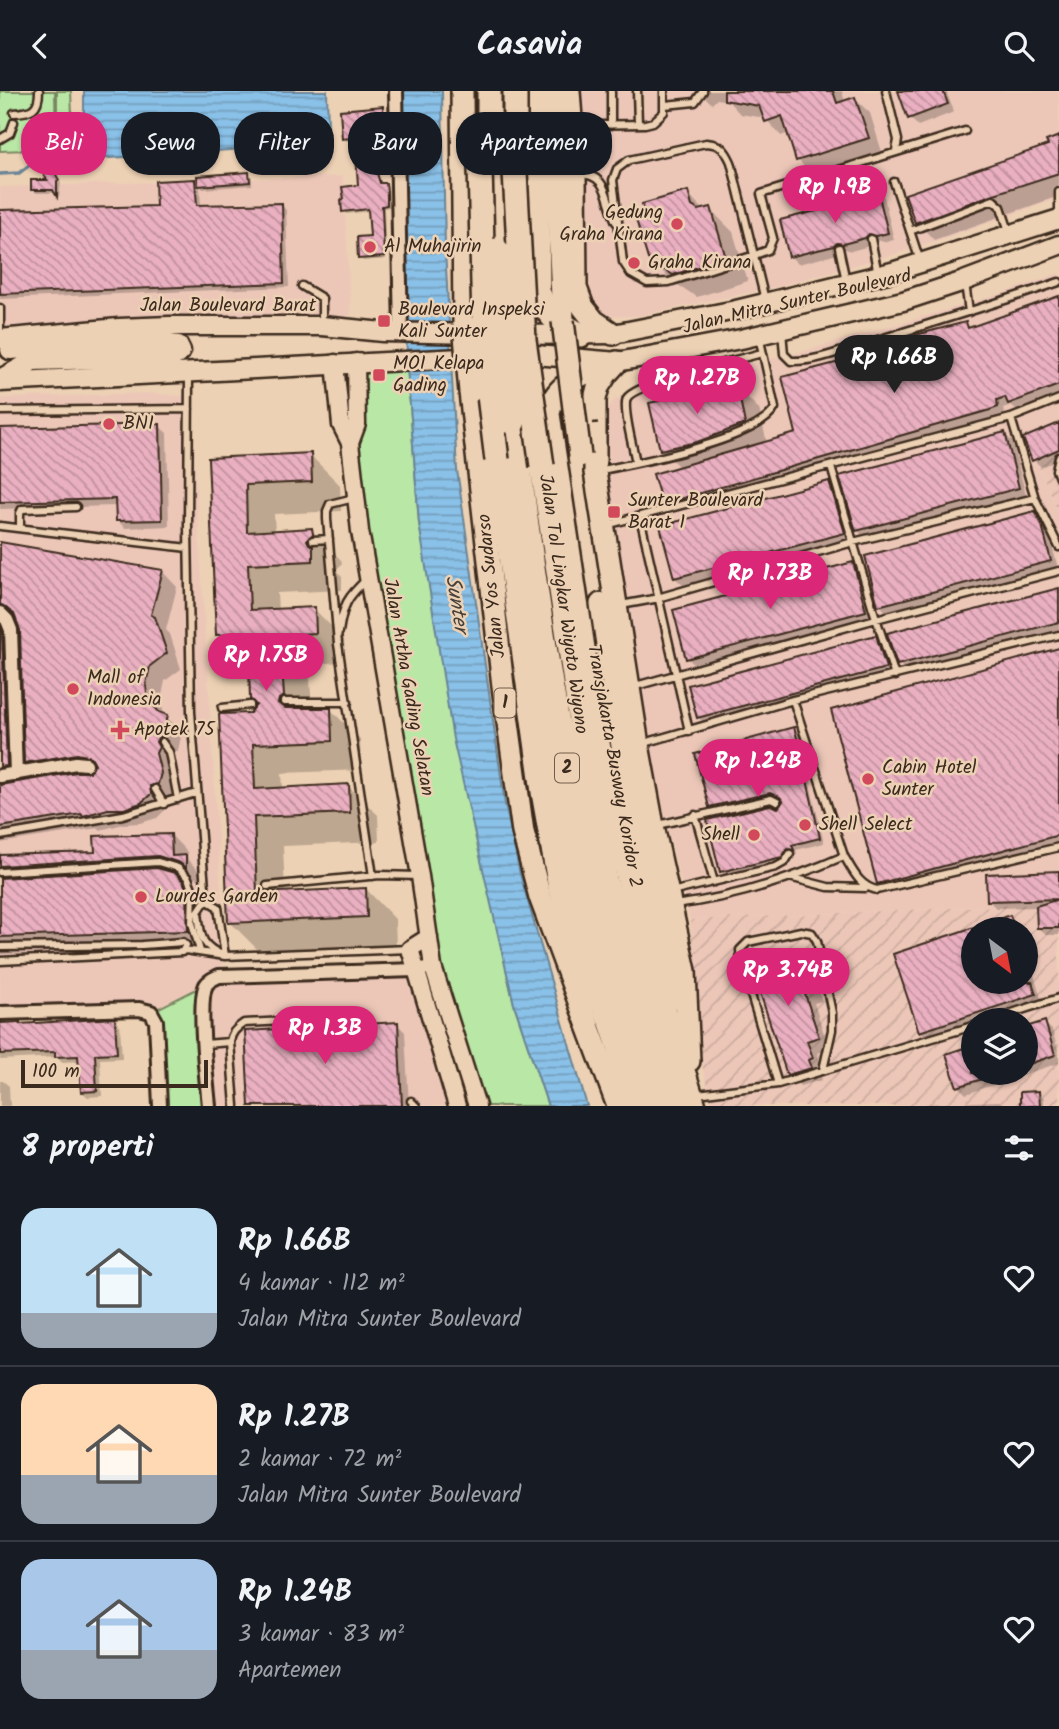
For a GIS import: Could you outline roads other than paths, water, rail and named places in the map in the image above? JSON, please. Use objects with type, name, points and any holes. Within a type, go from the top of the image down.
[{"type":"highway","name":"Jalan Yos Sudarso","points":[[462,91],[464,324],[503,686],[523,832],[540,897],[618,1106]]},
{"type":"highway","points":[[463,333],[479,327],[482,319],[480,91]]},
{"type":"highway","name":"Jalan Tol Lingkar Wiyoto Wiyono","points":[[489,91],[489,112]]},
{"type":"highway","name":"Jalan Tol Lingkar Wiyoto Wiyono","points":[[514,91],[515,172],[524,339],[580,722],[605,879],[674,1106]]},
{"type":"highway","points":[[536,91],[538,291],[545,311],[581,335]]},
{"type":"highway","points":[[553,91],[563,321],[568,375],[631,807],[689,1061],[695,1103]]},
{"type":"highway","points":[[569,91],[570,112]]},
{"type":"highway","points":[[480,175],[485,363],[542,792],[559,888],[639,1106]]},
{"type":"highway","name":"Jalan Tol Lingkar Wiyoto Wiyono","points":[[493,175],[503,347],[545,650],[593,905],[652,1106]]},
{"type":"highway","points":[[575,175],[576,288],[583,307],[594,321],[613,334]]},
{"type":"highway","points":[[488,357],[489,369],[496,381],[529,417],[593,708],[611,813],[642,936],[695,1103]]},
{"type":"highway","points":[[608,1017],[552,763],[514,524],[529,417],[584,373],[613,362]]},
{"type":"highway","points":[[613,362],[598,387],[595,399],[595,472],[638,745],[685,971],[689,1061]]},
{"type":"main road","name":"Jalan Mitra Sunter Boulevard","points":[[463,333],[538,336],[613,334],[766,303],[878,276],[1059,219]]},
{"type":"main road","name":"Jalan Mitra Sunter Boulevard","points":[[356,362],[536,355],[613,362],[761,344],[782,329],[903,301],[1059,245]]},
{"type":"main road","name":"Jalan Boulevard Barat","points":[[0,339],[119,328],[322,326],[402,333],[463,333]]},
{"type":"main road","points":[[0,350],[118,343],[178,345],[181,351],[169,357],[33,361],[0,380]]},
{"type":"main road","points":[[0,380],[189,374],[356,362]]},
{"type":"street","points":[[396,91],[402,333]]},
{"type":"street","name":"Jalan Artha Gading Selatan","points":[[350,443],[357,424],[356,362]]},
{"type":"street","name":"Jalan Artha Gading Selatan","points":[[335,363],[341,425],[350,443],[368,578],[420,876],[433,967],[477,1106]]},
{"type":"street","points":[[0,613],[8,620],[11,630],[6,690],[16,774]]},
{"type":"street","points":[[0,776],[76,763],[86,764]]},
{"type":"street","points":[[429,942],[410,949],[457,1106]]},
{"type":"street","points":[[209,1106],[202,1002],[206,984],[219,976],[433,967]]},
{"type":"street","points":[[0,1013],[139,1009],[151,1012],[156,1021],[160,1106]]},
{"type":"lane","points":[[14,113],[29,113],[35,109],[39,91]]},
{"type":"lane","points":[[522,91],[522,112]]},
{"type":"lane","points":[[611,91],[611,112]]},
{"type":"lane","points":[[637,91],[641,124]]},
{"type":"lane","points":[[612,125],[641,124],[659,118],[664,112],[664,91]]},
{"type":"lane","points":[[665,105],[695,102],[703,91]]},
{"type":"lane","points":[[887,91],[898,141],[896,151]]},
{"type":"lane","points":[[0,139],[10,133],[14,122]]},
{"type":"lane","points":[[766,303],[755,255],[731,162],[725,150],[718,144],[706,143],[629,160],[617,169],[613,180],[623,262],[631,274],[647,283],[669,282],[755,255],[768,250],[773,238],[761,194],[965,131]]},
{"type":"lane","points":[[592,175],[600,181],[619,230]]},
{"type":"lane","points":[[894,182],[921,263]]},
{"type":"lane","points":[[1059,192],[1059,212]]},
{"type":"lane","points":[[525,199],[529,320],[531,329],[538,336]]},
{"type":"lane","points":[[909,231],[993,200],[1001,207],[1010,235]]},
{"type":"lane","points":[[871,239],[878,276]]},
{"type":"lane","points":[[839,248],[847,283]]},
{"type":"lane","points":[[964,281],[969,312]]},
{"type":"lane","points":[[782,329],[784,354],[791,361],[798,361],[969,312],[1059,282]]},
{"type":"lane","points":[[302,286],[322,298],[322,326]]},
{"type":"lane","points":[[0,309],[0,332]]},
{"type":"lane","points":[[595,472],[636,463],[747,432],[767,418],[775,408],[761,344],[633,392],[626,399],[626,410],[636,463]]},
{"type":"lane","points":[[189,374],[191,712],[206,900],[198,912],[202,941],[212,951],[225,956]]},
{"type":"lane","points":[[603,526],[1011,418],[1059,399]]},
{"type":"lane","points":[[0,411],[189,409]]},
{"type":"lane","name":"Transjakarta Busway Koridor 2","points":[[529,417],[606,825]]},
{"type":"lane","points":[[1011,418],[1035,498],[1059,547]]},
{"type":"lane","points":[[1059,457],[1056,470],[1059,478]]},
{"type":"lane","points":[[831,467],[895,676]]},
{"type":"lane","points":[[356,498],[328,507],[329,539],[338,644],[373,876]]},
{"type":"lane","points":[[616,606],[656,598],[853,542],[1035,498]]},
{"type":"lane","points":[[19,528],[22,509],[76,507]]},
{"type":"lane","points":[[640,517],[656,598],[690,731]]},
{"type":"lane","points":[[0,526],[188,548]]},
{"type":"lane","points":[[313,540],[329,539]]},
{"type":"lane","points":[[629,687],[1059,571]]},
{"type":"lane","points":[[338,644],[343,608],[349,597],[368,578]]},
{"type":"lane","points":[[638,745],[793,700],[1059,635]]},
{"type":"lane","points":[[793,700],[844,856],[866,888]]},
{"type":"lane","points":[[284,702],[348,702]]},
{"type":"lane","points":[[222,708],[250,705]]},
{"type":"lane","points":[[162,742],[169,752],[178,799]]},
{"type":"lane","points":[[155,789],[164,804]]},
{"type":"lane","points":[[0,837],[123,815],[196,793]]},
{"type":"lane","points":[[653,827],[771,799],[777,802]]},
{"type":"lane","points":[[695,815],[714,882]]},
{"type":"lane","points":[[793,879],[828,887],[877,890],[1059,847]]},
{"type":"lane","points":[[670,899],[714,882],[776,867],[785,862],[790,854]]},
{"type":"lane","points":[[670,899],[703,902],[793,879],[844,856]]},
{"type":"lane","points":[[0,872],[158,862],[178,868],[188,878],[193,891],[192,923],[200,951]]},
{"type":"lane","points":[[267,886],[373,876],[420,876]]},
{"type":"lane","points":[[206,900],[218,907],[225,956]]},
{"type":"lane","name":"Transjakarta Busway Koridor 2","points":[[624,912],[676,1082]]},
{"type":"lane","points":[[778,1084],[741,962],[740,950],[748,942],[802,931],[813,933],[832,1013],[832,1030],[824,1070]]},
{"type":"lane","points":[[0,947],[183,942],[186,945],[185,950]]},
{"type":"lane","points":[[0,961],[185,950],[225,956],[410,949]]},
{"type":"lane","points":[[1028,1008],[1059,998]]},
{"type":"lane","points":[[235,1106],[230,1042],[233,1032],[244,1023],[345,1018]]},
{"type":"lane","points":[[695,1103],[778,1084],[961,1030]]},
{"type":"lane","points":[[205,1044],[230,1042]]},
{"type":"water","points":[[84,91],[327,91],[328,112],[234,112],[234,150],[220,151],[220,112],[121,112],[121,157],[107,157],[107,112],[84,112]]},
{"type":"water","name":"Sunter","points":[[402,91],[442,91],[445,249],[457,470],[505,804],[520,874],[587,1106],[548,1106],[514,1004],[453,739],[419,523],[407,366],[404,175],[442,175],[442,112],[402,112]]},
{"type":"waterway","points":[[0,174],[21,171]]},
{"type":"place","name":"Gedung Graha Kirana","points":[[677,224]]},
{"type":"place","name":"Al Muhajirin","points":[[370,247]]},
{"type":"place","name":"Graha Kirana","points":[[634,263]]},
{"type":"place","name":"Boulevard Inspeksi Kali Sunter","points":[[384,321]]},
{"type":"place","name":"MOI Kelapa Gading","points":[[379,375]]},
{"type":"place","name":"BNI","points":[[109,424]]},
{"type":"place","name":"Sunter Boulevard Barat 1","points":[[614,512]]},
{"type":"place","name":"Mall of Indonesia","points":[[73,689]]},
{"type":"place","name":"Apotek 75","points":[[120,730]]},
{"type":"place","name":"Cabin Hotel Sunter","points":[[868,779]]},
{"type":"place","name":"Shell Select","points":[[805,825]]},
{"type":"place","name":"Shell","points":[[754,835]]},
{"type":"place","name":"Lourdes Garden","points":[[141,897]]}]
